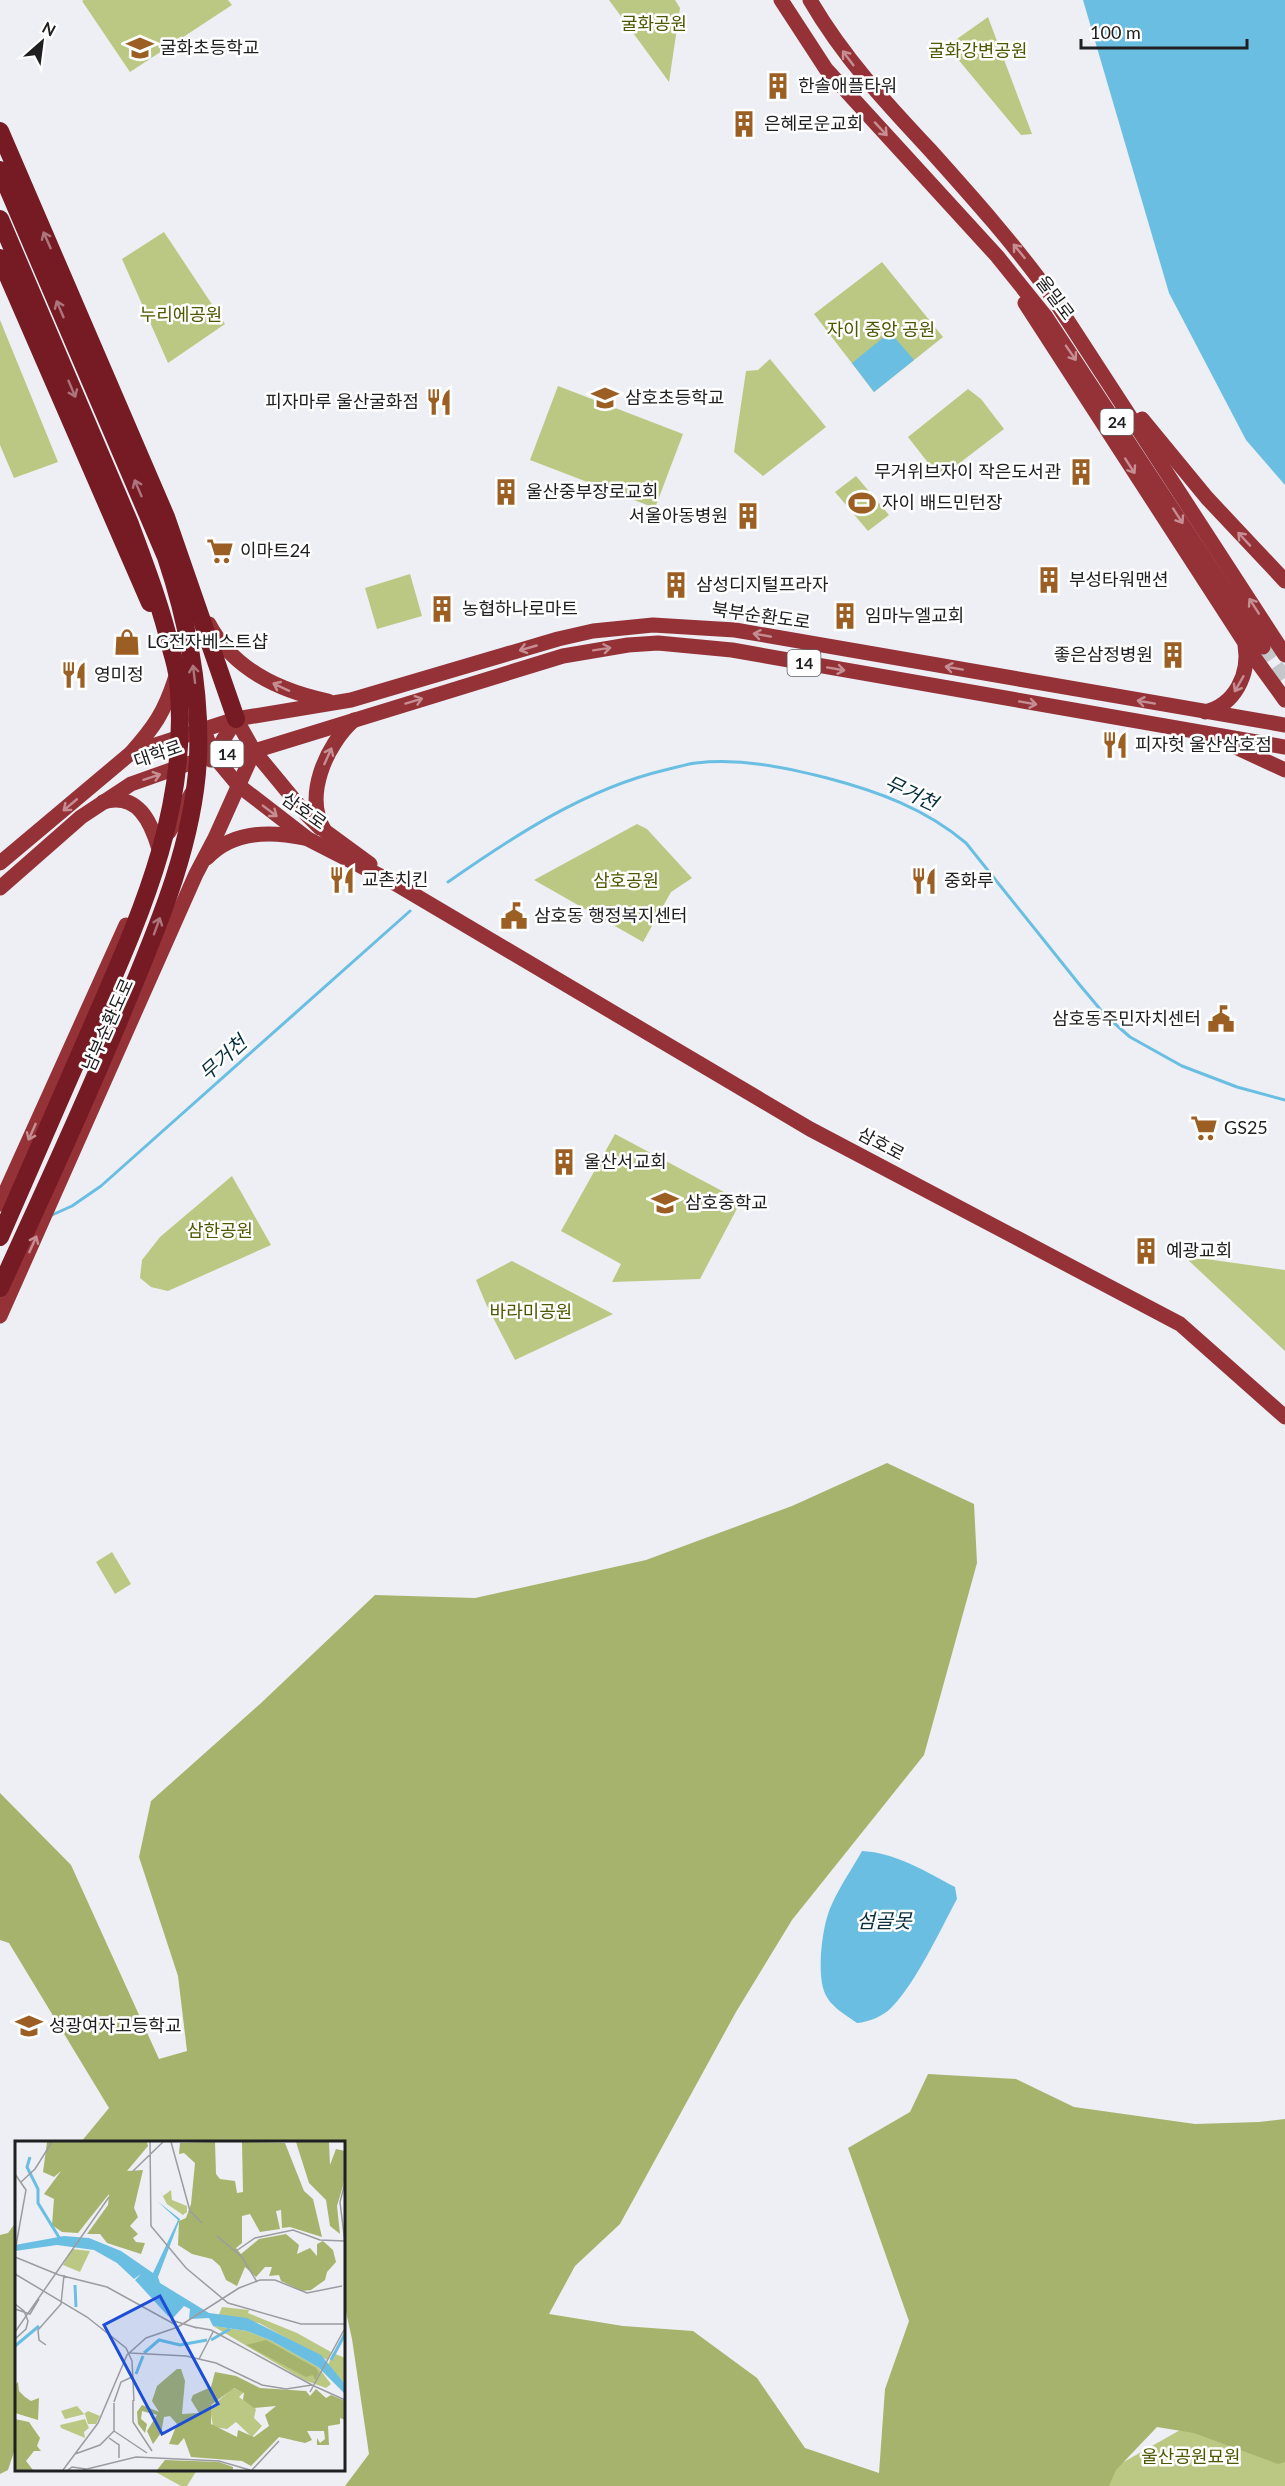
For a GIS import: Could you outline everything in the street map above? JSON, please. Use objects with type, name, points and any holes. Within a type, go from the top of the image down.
[{"type":"highway","points":[[1,134],[166,517],[236,719]]},
{"type":"highway","points":[[0,170],[166,557],[184,614],[192,652],[198,713],[198,759],[182,851],[166,902],[112,1040],[0,1288]]},
{"type":"highway","points":[[0,219],[130,524],[150,579],[164,621],[178,679],[179,728],[179,760],[158,867],[134,930],[0,1237]]},
{"type":"highway","points":[[0,258],[145,590],[175,679],[204,730]]},
{"type":"main road","name":"울밀로","points":[[781,0],[826,69],[956,209],[1023,287],[1076,358],[1263,647]]},
{"type":"main road","name":"울밀로","points":[[810,0],[863,78],[963,186],[1029,264],[1088,351]]},
{"type":"main road","points":[[956,209],[994,257],[1285,700]]},
{"type":"main road","points":[[1088,351],[1207,498],[1285,580]]},
{"type":"main road","points":[[1088,351],[1285,655]]},
{"type":"main road","points":[[198,605],[219,641],[237,660],[256,674],[298,695],[337,702]]},
{"type":"main road","name":"북부순환도로","points":[[236,719],[337,702],[558,639],[625,626],[653,625],[735,630],[1263,722],[1285,729]]},
{"type":"main road","points":[[1204,712],[1221,705],[1239,686],[1246,664],[1243,639]]},
{"type":"main road","name":"14","points":[[358,717],[563,656],[608,648],[658,644],[732,650],[1256,743]]},
{"type":"main road","points":[[131,753],[156,725],[175,679]]},
{"type":"main road","points":[[325,831],[320,824],[316,803],[319,779],[335,742],[358,717]]},
{"type":"main road","name":"대학로","points":[[0,888],[100,803],[137,782],[213,755],[254,751],[358,717]]},
{"type":"main road","name":"대학로","points":[[0,863],[131,753],[236,719]]},
{"type":"main road","name":"삼호로","points":[[236,719],[254,751],[306,814],[325,831],[411,894],[810,1129],[1180,1324],[1285,1417]]},
{"type":"main road","name":"남부순환도로","points":[[0,1204],[6,1176],[159,849],[236,719]]},
{"type":"main road","points":[[1256,743],[1272,740],[1285,729]]},
{"type":"main road","name":"삼호로","points":[[204,730],[213,755],[238,785],[308,839],[396,884]]},
{"type":"main road","points":[[1206,734],[1285,770]]},
{"type":"main road","points":[[1256,743],[1285,747]]},
{"type":"main road","name":"남부순환도로","points":[[0,1316],[254,751]]},
{"type":"main road","points":[[100,803],[117,800],[140,810],[152,825],[159,849]]},
{"type":"main road","points":[[201,865],[218,849],[264,832],[308,839]]},
{"type":"green space","name":"굴화초등학교","points":[[228,0],[232,5],[130,72],[82,1]]},
{"type":"green space","name":"굴화공원","points":[[609,0],[675,0],[680,8],[669,82]]},
{"type":"green space","name":"굴화강변공원","points":[[988,17],[1032,134],[1021,135],[947,46]]},
{"type":"green space","name":"누리에공원","points":[[164,232],[225,324],[168,363],[122,259]]},
{"type":"green space","name":"자이 중앙 공원","points":[[882,262],[943,337],[874,392],[814,314]]},
{"type":"green space","points":[[0,320],[58,462],[14,478],[0,445]]},
{"type":"green space","points":[[770,359],[826,427],[763,476],[734,452],[746,371],[758,370]]},
{"type":"green space","points":[[558,386],[683,434],[655,508],[530,460]]},
{"type":"green space","points":[[968,389],[981,399],[1004,429],[940,478],[908,437]]},
{"type":"green space","name":"자이 배드민턴장","points":[[856,476],[889,515],[868,531],[835,492]]},
{"type":"green space","points":[[410,574],[422,616],[377,629],[365,588]]},
{"type":"green space","name":"삼호공원","points":[[637,824],[647,829],[692,878],[671,892],[643,942],[534,880]]},
{"type":"green space","points":[[615,1134],[741,1201],[700,1279],[612,1282],[621,1264],[561,1231]]},
{"type":"green space","name":"삼한공원","points":[[232,1176],[271,1245],[168,1291],[151,1287],[140,1278],[142,1260],[160,1237]]},
{"type":"green space","points":[[1187,1259],[1206,1259],[1285,1270],[1285,1351]]},
{"type":"green space","name":"바라미공원","points":[[512,1261],[613,1314],[515,1360],[476,1280]]},
{"type":"green space","points":[[887,1463],[974,1504],[977,1563],[924,1755],[792,1920],[736,2012],[620,2224],[575,2266],[549,2314],[623,2326],[693,2331],[757,2378],[805,2448],[879,2473],[885,2389],[909,2321],[848,2148],[910,2112],[928,2074],[1016,2079],[1074,2107],[1195,2124],[1285,2119],[1285,2462],[1278,2464],[1194,2433],[1157,2427],[1116,2470],[1109,2486],[345,2486],[369,2454],[352,2339],[345,2308],[345,2141],[82,2141],[109,2108],[9,1943],[0,1940],[0,1793],[71,1865],[159,2059],[187,2051],[178,1976],[139,1857],[151,1801],[260,1704],[375,1595],[475,1598],[646,1560],[792,1506]]},
{"type":"green space","points":[[112,1552],[131,1584],[115,1594],[96,1562]]},
{"type":"green space","points":[[15,2223],[15,2449],[8,2470],[0,2474],[0,2235],[8,2233]]},
{"type":"green space","name":"울산공원묘원","points":[[1189,2425],[1285,2458],[1285,2486],[1106,2486],[1113,2468]]},
{"type":"green space","points":[[154,2471],[196,2471],[187,2486],[181,2486]]},
{"type":"water","points":[[1083,0],[1285,0],[1285,485],[1246,440],[1169,293]]},
{"type":"water","points":[[890,332],[914,360],[874,392],[852,363]]},
{"type":"water","name":"섬골못","points":[[862,1851],[886,1855],[922,1869],[955,1887],[957,1899],[927,1956],[901,1997],[884,2014],[857,2023],[838,2010],[826,1996],[822,1982],[821,1960],[828,1913]]},
{"type":"waterway","name":"무거천","points":[[448,882],[551,816],[635,778],[688,764],[713,762],[778,767],[827,778],[882,795],[918,811],[966,843],[1105,1015],[1130,1037],[1182,1066],[1237,1087],[1285,1100]]},
{"type":"waterway","name":"무거천","points":[[52,1215],[72,1206],[101,1186],[410,911]]},
{"type":"tunnel","points":[[1263,647],[1285,679]]},
{"type":"place","name":"굴화초등학교","points":[[140,48]]},
{"type":"place","name":"한솔애플타워","points":[[778,86]]},
{"type":"place","name":"은혜로운교회","points":[[744,124]]},
{"type":"place","name":"삼호초등학교","points":[[605,398]]},
{"type":"place","name":"피자마루 울산굴화점","points":[[439,402]]},
{"type":"place","name":"무거위브자이 작은도서관","points":[[1081,472]]},
{"type":"place","name":"울산중부장로교회","points":[[506,492]]},
{"type":"place","name":"자이 배드민턴장","points":[[862,503]]},
{"type":"place","name":"서울아동병원","points":[[748,516]]},
{"type":"place","name":"이마트24","points":[[220,551]]},
{"type":"place","name":"부성타워맨션","points":[[1049,580]]},
{"type":"place","name":"삼성디지털프라자","points":[[676,585]]},
{"type":"place","name":"농협하나로마트","points":[[442,609]]},
{"type":"place","name":"임마누엘교회","points":[[845,616]]},
{"type":"place","name":"LG전자베스트샵","points":[[127,642]]},
{"type":"place","name":"좋은삼정병원","points":[[1173,655]]},
{"type":"place","name":"영미정","points":[[74,675]]},
{"type":"place","name":"피자헛 울산삼호점","points":[[1115,745]]},
{"type":"place","name":"교촌치킨","points":[[342,880]]},
{"type":"place","name":"중화루","points":[[924,881]]},
{"type":"place","name":"삼호동 행정복지센터","points":[[514,916]]},
{"type":"place","name":"삼호동주민자치센터","points":[[1221,1019]]},
{"type":"place","name":"GS25","points":[[1204,1128]]},
{"type":"place","name":"울산서교회","points":[[564,1162]]},
{"type":"place","name":"삼호중학교","points":[[665,1203]]},
{"type":"place","name":"예광교회","points":[[1146,1251]]},
{"type":"place","name":"성광여자고등학교","points":[[29,2026]]}]
